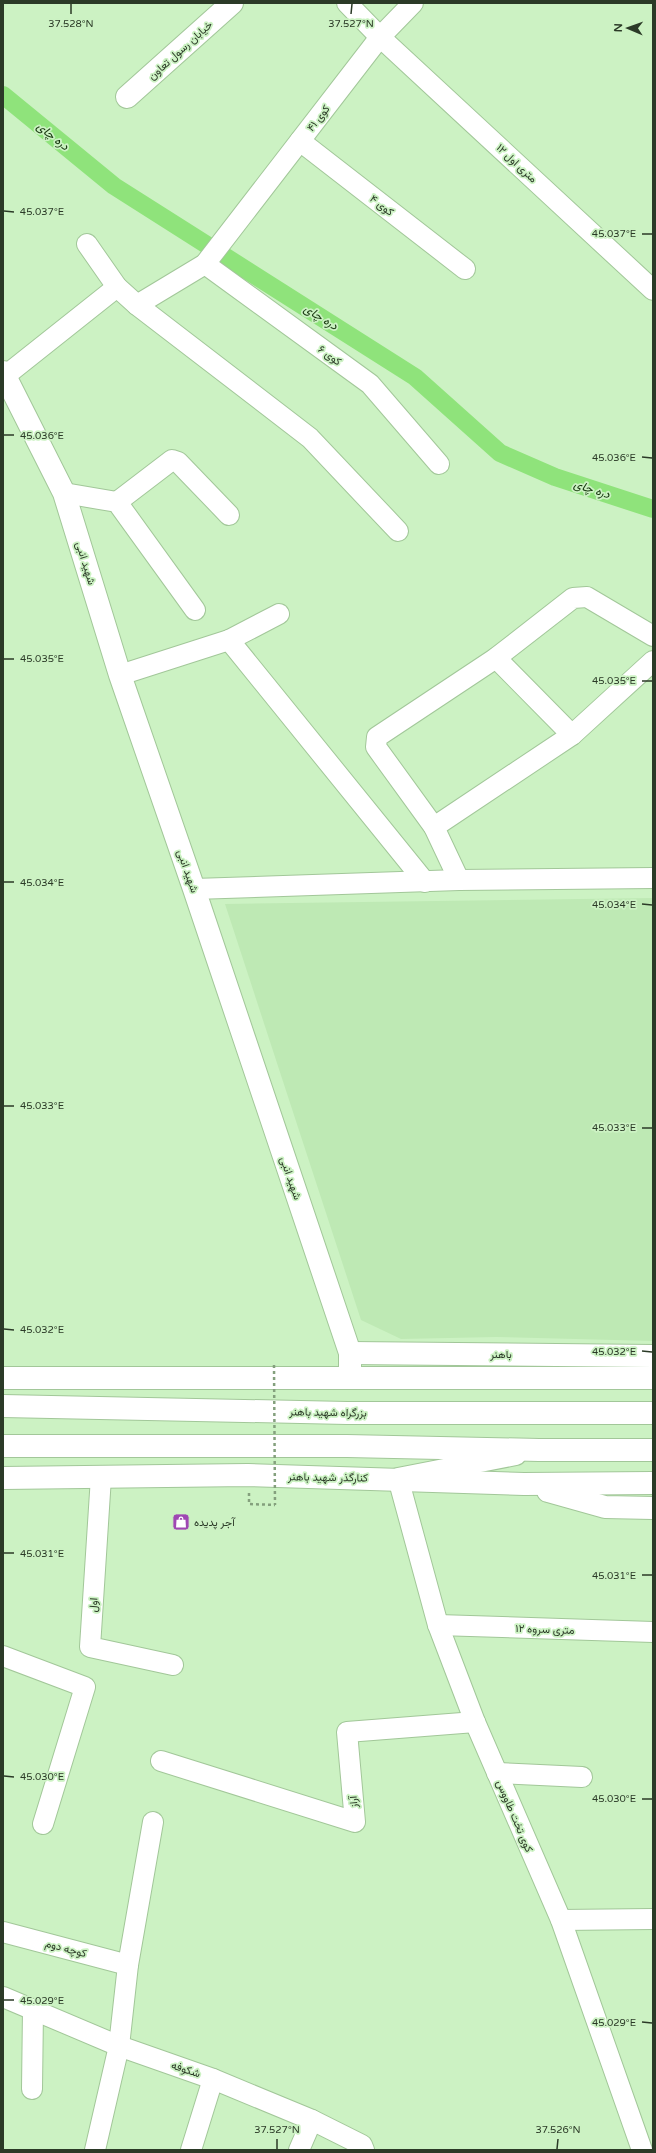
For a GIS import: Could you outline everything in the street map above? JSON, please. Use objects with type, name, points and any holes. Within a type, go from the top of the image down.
[{"type":"main road","name":"خیابان رسول تعاون","points":[[127,97],[232,3]]},
{"type":"main road","name":"شهید انبی","points":[[4,374],[64,493],[120,675],[194,889],[350,1353],[350,1377]]},
{"type":"main road","name":"باهنر","points":[[350,1353],[653,1356]]},
{"type":"main road","points":[[3,1378],[653,1378]]},
{"type":"main road","name":"بزرگراه شهید باهنر","points":[[3,1406],[347,1413],[653,1413]]},
{"type":"main road","points":[[3,1446],[347,1446],[539,1450],[653,1450]]},
{"type":"main road","name":"کنارگذر شهید باهنر","points":[[3,1478],[248,1475],[398,1478],[524,1484],[653,1482]]},
{"type":"main road","points":[[524,1484],[605,1507],[653,1508]]},
{"type":"street","name":"۱۲ متری اول","points":[[347,3],[380,37],[653,290]]},
{"type":"street","name":"کوی ۴۱","points":[[205,264],[380,37],[413,3]]},
{"type":"street","name":"کوی ۴","points":[[300,141],[465,269]]},
{"type":"street","points":[[87,244],[117,287],[137,305],[310,438],[398,531]]},
{"type":"street","points":[[137,305],[205,264]]},
{"type":"street","name":"کوی ۶","points":[[205,264],[370,384],[439,464]]},
{"type":"street","points":[[4,374],[117,287]]},
{"type":"street","points":[[117,502],[172,460],[178,462],[229,515]]},
{"type":"street","points":[[64,493],[117,502],[195,610]]},
{"type":"street","points":[[459,880],[434,827],[376,747],[377,738],[496,658],[573,598],[580,596],[587,598],[653,636]]},
{"type":"street","points":[[120,675],[229,640],[280,614]]},
{"type":"street","points":[[229,640],[425,882]]},
{"type":"street","points":[[496,658],[572,735]]},
{"type":"street","points":[[434,827],[572,735],[653,661]]},
{"type":"street","points":[[194,889],[459,880],[653,878]]},
{"type":"street","points":[[398,1478],[539,1450]]},
{"type":"street","name":"اول","points":[[101,1477],[90,1647],[174,1665]]},
{"type":"street","name":"کوی تخت طاووس","points":[[398,1478],[438,1625],[475,1722],[561,1920],[642,2150]]},
{"type":"street","name":"۱۲ متری سروه","points":[[438,1625],[653,1632]]},
{"type":"street","points":[[3,1656],[85,1687],[43,1824]]},
{"type":"street","name":"آراز","points":[[161,1761],[355,1822],[347,1732],[475,1722]]},
{"type":"street","points":[[497,1773],[582,1777]]},
{"type":"street","points":[[95,2150],[119,2046],[128,1965],[153,1822]]},
{"type":"street","points":[[561,1920],[653,1919]]},
{"type":"street","name":"کوچه دوم","points":[[3,1932],[128,1965]]},
{"type":"street","name":"شکوفه","points":[[3,1996],[119,2046],[213,2078],[312,2120],[362,2145],[364,2150]]},
{"type":"street","points":[[32,2089],[33,2010]]},
{"type":"street","points":[[191,2150],[213,2078]]},
{"type":"street","points":[[299,2150],[312,2120]]},
{"type":"path","points":[[249,1504],[275,1505],[274,1365]]},
{"type":"shaded area","points":[[653,898],[653,1341],[496,1337],[401,1339],[361,1320],[225,904]]},
{"type":"waterway","name":"دره چای","points":[[3,95],[114,186],[415,377],[500,453],[555,477],[653,509]]},
{"type":"place","name":"آجر پدیده","points":[[181,1522]]}]
